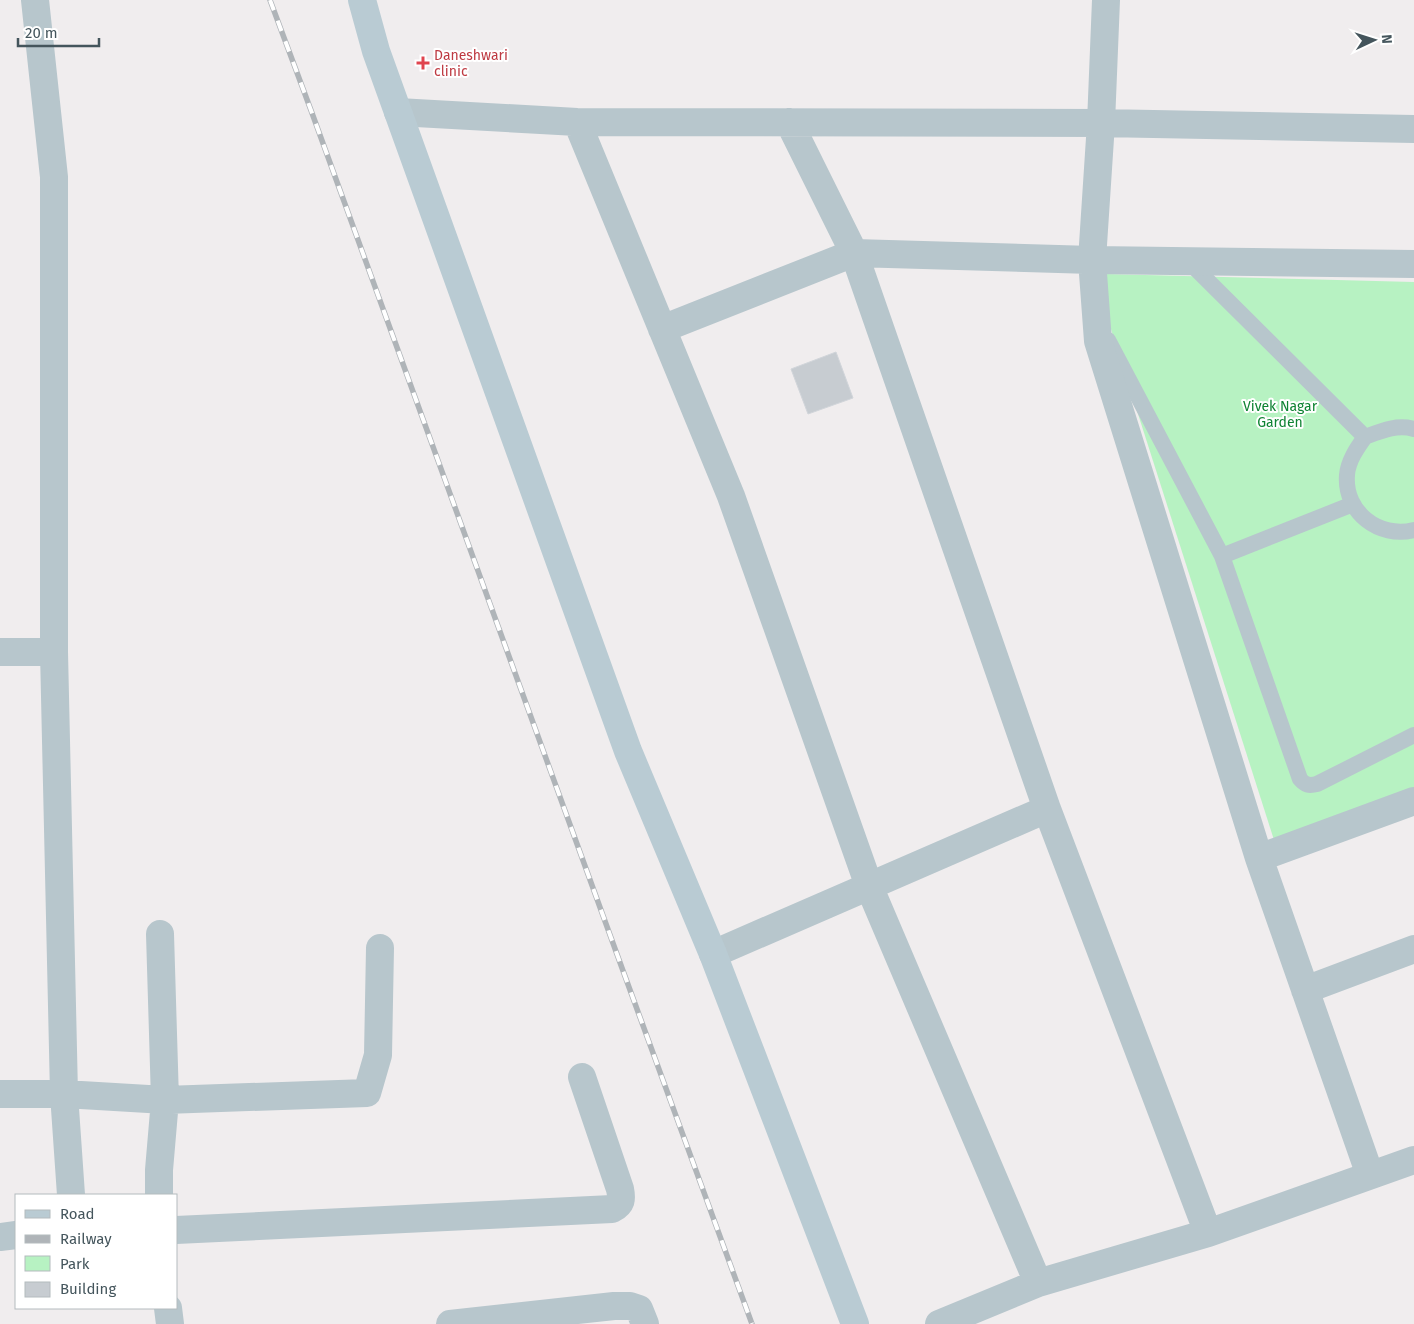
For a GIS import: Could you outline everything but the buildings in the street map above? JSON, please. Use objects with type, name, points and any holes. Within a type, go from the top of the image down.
[{"type":"street","points":[[36,0],[54,177],[54,652],[64,1094],[71,1194]]},
{"type":"street","points":[[362,0],[376,52],[628,751],[713,954],[855,1324]]},
{"type":"street","points":[[1106,0],[1101,123],[1092,260],[1098,341],[1259,858],[1370,1176]]},
{"type":"street","points":[[398,112],[577,122],[1101,123],[1414,129]]},
{"type":"street","points":[[577,122],[731,496],[869,886],[1038,1283]]},
{"type":"street","points":[[789,122],[854,253],[1047,809],[1208,1233]]},
{"type":"street","points":[[662,329],[854,253],[1189,262],[1414,264]]},
{"type":"street","points":[[0,652],[54,652]]},
{"type":"street","points":[[1259,858],[1414,801]]},
{"type":"street","points":[[713,954],[1047,809]]},
{"type":"street","points":[[160,934],[165,1100],[159,1170],[160,1194]]},
{"type":"street","points":[[0,1094],[64,1094],[165,1100],[367,1093],[378,1055],[380,948]]},
{"type":"street","points":[[1305,990],[1414,949]]},
{"type":"street","points":[[178,1230],[612,1208],[617,1206],[622,1199],[620,1189],[582,1077]]},
{"type":"street","points":[[939,1324],[1038,1283],[1208,1233],[1414,1160]]},
{"type":"street","points":[[0,1237],[15,1236]]},
{"type":"street","points":[[450,1324],[614,1306],[630,1306],[639,1310],[645,1324]]},
{"type":"street","points":[[168,1309],[170,1324]]},
{"type":"lane","points":[[1189,262],[1365,437]]},
{"type":"lane","points":[[1096,318],[1222,556],[1303,783],[1307,785],[1317,784],[1414,735]]},
{"type":"lane","points":[[1414,429],[1394,427],[1365,437],[1351,461],[1347,474],[1348,489],[1353,504],[1362,517],[1375,526],[1390,532],[1414,530]]},
{"type":"lane","points":[[1222,556],[1353,504]]},
{"type":"green space","name":"Vivek Nagar Garden","points":[[1106,274],[1414,282],[1414,788],[1274,840],[1109,323]]},
{"type":"railway","points":[[270,0],[752,1324]]},
{"type":"place","name":"Daneshwari clinic","points":[[423,63]]}]
